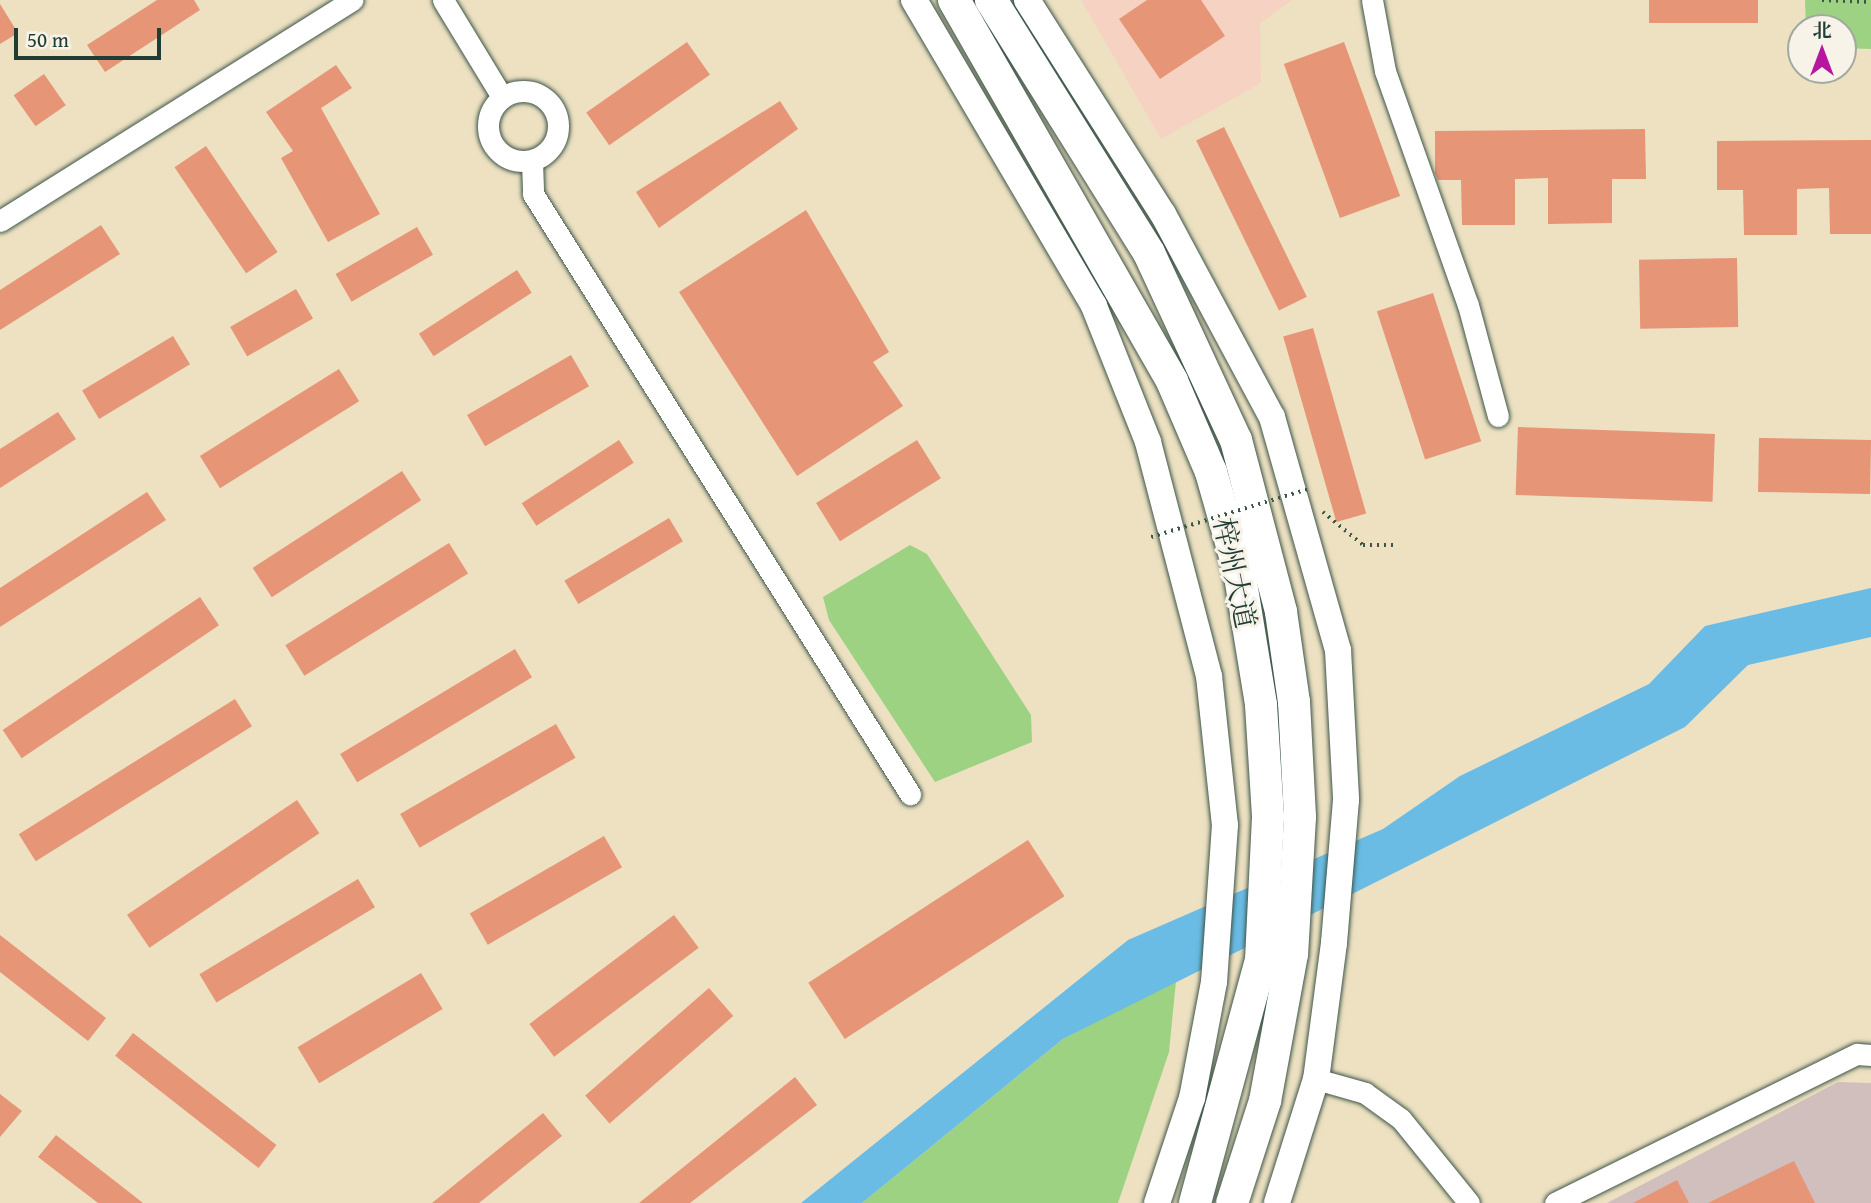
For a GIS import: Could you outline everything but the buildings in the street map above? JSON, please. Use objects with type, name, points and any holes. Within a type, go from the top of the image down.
[{"type":"highway","name":"梓州大道","points":[[954,0],[1172,381],[1211,472],[1241,583],[1261,705],[1268,817],[1261,960],[1195,1203]]},
{"type":"highway","name":"梓州大道","points":[[991,0],[1149,253],[1236,440],[1281,612],[1294,702],[1300,817],[1292,954],[1265,1101],[1232,1203]]},
{"type":"main road","points":[[914,0],[1094,306],[1148,442],[1209,676],[1225,825],[1214,982],[1192,1098],[1157,1203]]},
{"type":"main road","points":[[1027,0],[1163,214],[1272,417],[1338,650],[1346,800],[1334,943],[1316,1079],[1277,1203]]},
{"type":"street","points":[[0,221],[352,0]]},
{"type":"street","points":[[443,0],[502,97]]},
{"type":"street","points":[[1372,0],[1385,71],[1468,305],[1498,416]]},
{"type":"street","points":[[526,90],[537,95],[548,101],[559,123],[552,146],[532,161],[508,159],[490,142],[488,117],[502,97],[526,90]]},
{"type":"street","points":[[532,161],[533,194],[910,794]]},
{"type":"street","points":[[1555,1203],[1857,1054],[1871,1055]]},
{"type":"street","points":[[1316,1079],[1365,1093],[1401,1119],[1469,1203]]},
{"type":"path","points":[[1822,0],[1871,2]]},
{"type":"path","points":[[1150,537],[1308,489],[1340,530],[1363,545],[1393,545]]},
{"type":"shaded area","points":[[1081,0],[1292,0],[1260,23],[1261,83],[1161,139]]},
{"type":"shaded area","points":[[1838,1082],[1871,1083],[1871,1203],[1607,1203]]},
{"type":"green space","points":[[1805,0],[1871,0],[1871,49],[1857,48],[1857,14],[1806,14]]},
{"type":"green space","points":[[910,545],[927,554],[1031,715],[1032,742],[935,782],[829,620],[823,597]]},
{"type":"green space","points":[[1176,981],[1169,1052],[1118,1203],[862,1203],[1063,1039]]},
{"type":"water","points":[[1871,588],[1871,637],[1748,665],[1685,727],[1063,1039],[862,1203],[801,1203],[1128,940],[1383,829],[1460,776],[1649,684],[1705,626]]}]
